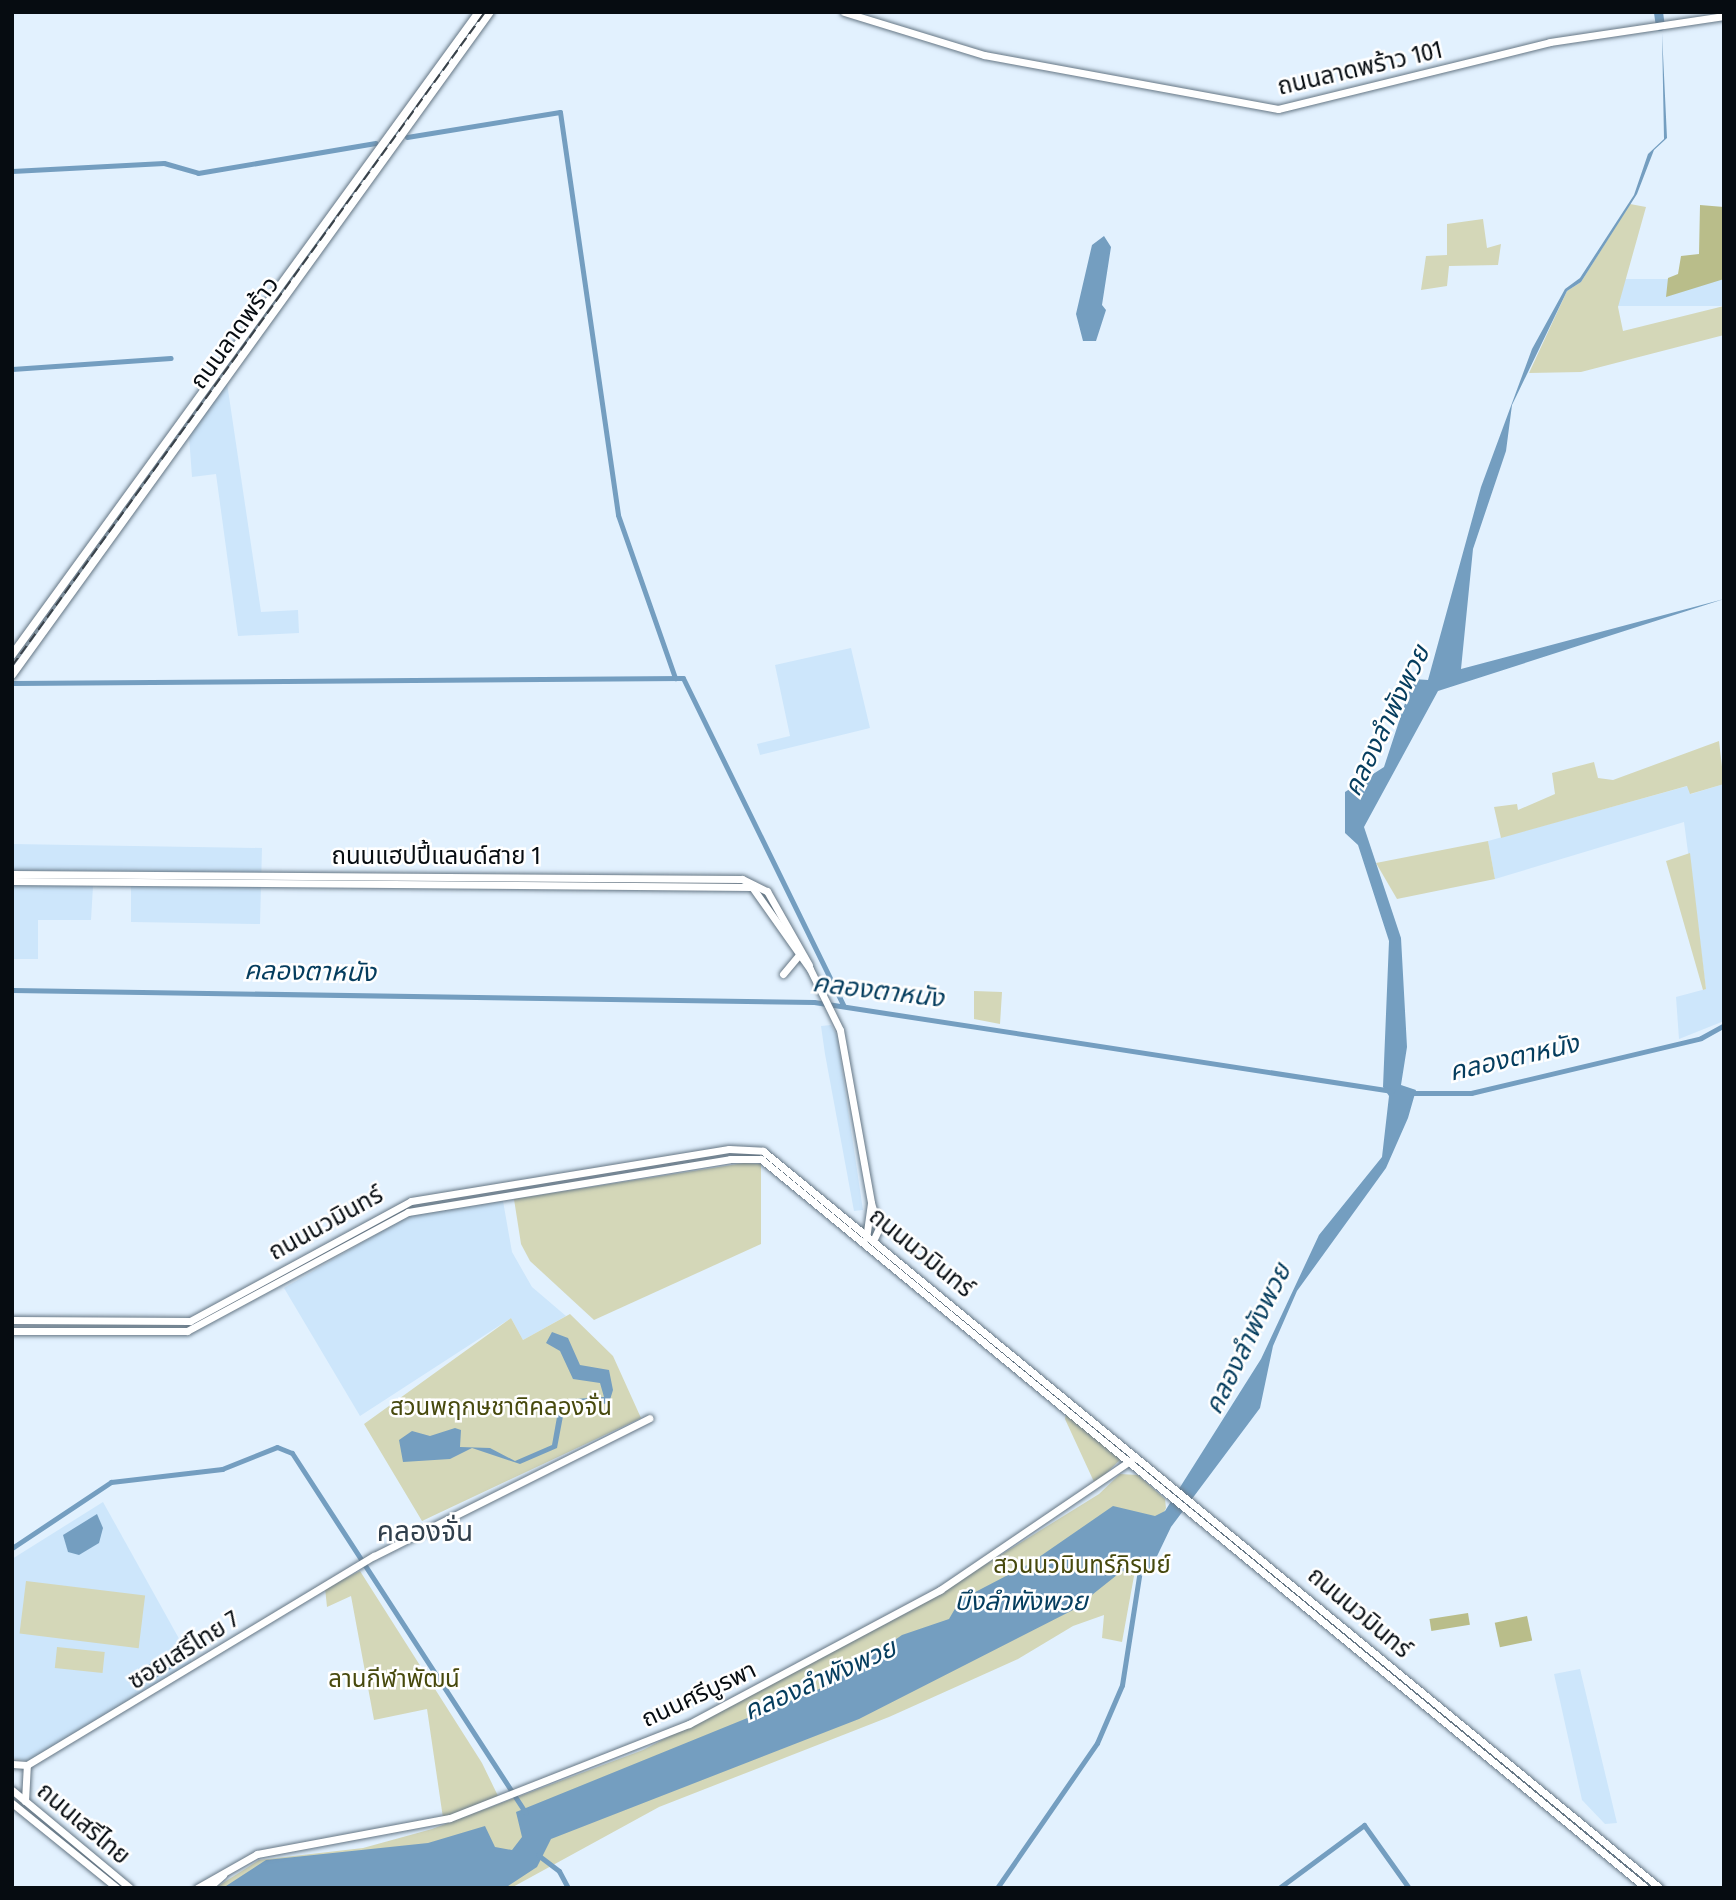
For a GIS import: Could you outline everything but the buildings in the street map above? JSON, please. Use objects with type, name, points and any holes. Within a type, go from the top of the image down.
[{"type":"main road","name":"ถนนลาดพร้าว","points":[[13,674],[479,12]]},
{"type":"main road","name":"ถนนลาดพร้าว","points":[[324,234],[490,12]]},
{"type":"main road","name":"ถนนลาดพร้าว 101","points":[[844,12],[984,55],[1278,110],[1550,42],[1724,16]]},
{"type":"main road","name":"ถนนลาดพร้าว","points":[[12,655],[318,244]]},
{"type":"main road","name":"ถนนแฮปปี้แลนด์สาย 1","points":[[12,874],[258,880],[612,881],[742,878],[761,889],[833,1009],[870,1206],[884,1247]]},
{"type":"main road","name":"ถนนแฮปปี้แลนด์สาย 1","points":[[12,881],[136,878]]},
{"type":"main road","name":"ถนนแฮปปี้แลนด์สาย 1","points":[[795,943],[799,955],[810,969]]},
{"type":"main road","points":[[783,974],[799,955]]},
{"type":"main road","name":"ถนนนวมินทร์","points":[[12,1320],[190,1321],[402,1204],[729,1149],[772,1154],[849,1219],[869,1240],[884,1247],[1660,1888]]},
{"type":"main road","name":"ถนนนวมินทร์","points":[[12,1331],[187,1331],[408,1212],[730,1158],[768,1163],[869,1240],[1186,1508],[1646,1888]]},
{"type":"main road","name":"ถนนแฮปปี้แลนด์สาย 1","points":[[869,1240],[870,1206]]},
{"type":"main road","points":[[849,1219],[870,1206]]},
{"type":"main road","points":[[869,1240],[879,1228]]},
{"type":"main road","name":"ซอยเสรีไทย 7","points":[[27,1765],[374,1556],[649,1419]]},
{"type":"main road","name":"ถนนศรีบูรพา","points":[[197,1888],[257,1854],[417,1827],[506,1799],[689,1724],[835,1649],[992,1558],[1139,1457]]},
{"type":"main road","points":[[1383,1672],[1391,1665]]},
{"type":"main road","points":[[12,1764],[27,1765],[24,1801]]},
{"type":"main road","name":"ถนนเสรีไทย","points":[[12,1790],[130,1888]]},
{"type":"main road","name":"ถนนเสรีไทย","points":[[12,1803],[117,1888]]},
{"type":"main road","name":"ถนนศรีบูรพา","points":[[208,1888],[231,1867]]},
{"type":"shaded area","points":[[1614,279],[1724,279],[1724,306],[1614,306]]},
{"type":"shaded area","points":[[227,383],[261,612],[298,610],[299,633],[238,636],[216,474],[192,477],[189,436]]},
{"type":"shaded area","points":[[851,648],[870,728],[760,755],[757,744],[790,736],[775,665]]},
{"type":"shaded area","points":[[1724,784],[1724,1021],[1679,1039],[1676,997],[1706,989],[1684,822],[1495,879],[1488,841],[1688,786],[1691,794]]},
{"type":"shaded area","points":[[12,844],[262,848],[260,924],[131,922],[131,885],[93,886],[91,920],[38,920],[38,959],[12,959]]},
{"type":"shaded area","points":[[831,1025],[837,1036],[863,1210],[854,1211],[825,1054],[821,1026]]},
{"type":"shaded area","points":[[503,1201],[512,1252],[532,1287],[566,1316],[523,1340],[511,1318],[360,1416],[284,1288],[408,1216]]},
{"type":"shaded area","points":[[103,1502],[192,1662],[28,1761],[12,1758],[12,1559]]},
{"type":"shaded area","points":[[1580,1669],[1617,1823],[1605,1824],[1582,1800],[1554,1674]]},
{"type":"green space","points":[[1630,204],[1646,207],[1618,307],[1623,331],[1724,306],[1724,335],[1581,372],[1529,373],[1567,291],[1581,282]]},
{"type":"green space","points":[[1700,205],[1724,207],[1724,279],[1666,297],[1668,278],[1678,274],[1681,256],[1699,254]]},
{"type":"green space","points":[[1483,219],[1487,248],[1501,244],[1498,265],[1449,266],[1447,286],[1421,290],[1426,256],[1447,255],[1447,224]]},
{"type":"green space","points":[[1719,741],[1724,784],[1690,794],[1687,786],[1501,838],[1494,807],[1517,804],[1518,810],[1555,794],[1552,773],[1594,762],[1598,778],[1613,780]]},
{"type":"green space","points":[[1488,841],[1495,879],[1397,899],[1376,863]]},
{"type":"green space","points":[[1690,853],[1706,989],[1703,990],[1666,861]]},
{"type":"green space","points":[[974,991],[1002,992],[1000,1024],[974,1019]]},
{"type":"green space","points":[[744,1163],[761,1164],[761,1244],[594,1320],[530,1261],[521,1244],[514,1199]]},
{"type":"green space","name":"สวนพฤกษชาติคลองจั่น","points":[[570,1314],[613,1356],[641,1418],[422,1521],[364,1424],[511,1318],[523,1340]]},
{"type":"green space","points":[[1066,1414],[1121,1459],[1095,1484],[1065,1419]]},
{"type":"green space","name":"บึงลำพังพวย","points":[[1120,1474],[1138,1475],[1165,1499],[1166,1508],[1134,1576],[1122,1642],[1102,1638],[1104,1615],[1073,1626],[1018,1659],[889,1717],[659,1807],[511,1888],[215,1888],[259,1860],[363,1848],[432,1829],[643,1750],[912,1610],[1099,1494]]},
{"type":"green space","name":"ลานกีฬาพัฒน์","points":[[360,1571],[482,1763],[499,1798],[443,1818],[427,1709],[374,1720],[351,1596],[327,1607],[325,1588]]},
{"type":"green space","points":[[26,1581],[145,1596],[139,1648],[20,1634]]},
{"type":"green space","points":[[1468,1613],[1470,1625],[1431,1631],[1429,1619]]},
{"type":"green space","points":[[1527,1616],[1532,1640],[1500,1647],[1495,1623]]},
{"type":"green space","points":[[57,1647],[105,1652],[103,1673],[55,1668]]},
{"type":"water","name":"บึงลำพังพวย","points":[[1662,33],[1667,138],[1654,150],[1637,194],[1581,282],[1567,291],[1512,405],[1506,451],[1473,549],[1461,669],[1724,599],[1438,691],[1364,827],[1401,938],[1407,1047],[1401,1085],[1416,1090],[1408,1118],[1386,1168],[1297,1291],[1273,1346],[1260,1408],[1171,1527],[1148,1575],[1122,1571],[1073,1610],[859,1719],[551,1839],[537,1867],[505,1888],[223,1888],[266,1860],[428,1843],[485,1826],[495,1847],[512,1850],[522,1837],[516,1812],[829,1685],[902,1635],[949,1619],[960,1600],[1029,1564],[1113,1506],[1155,1516],[1165,1511],[1261,1359],[1319,1235],[1382,1157],[1389,1096],[1383,1087],[1389,941],[1358,845],[1345,833],[1345,792],[1384,767],[1413,679],[1428,680],[1481,487],[1532,349],[1565,289],[1580,278],[1634,195],[1648,154],[1664,139]]},
{"type":"water","points":[[1104,236],[1111,247],[1102,305],[1106,310],[1096,341],[1083,341],[1076,314],[1092,245]]},
{"type":"water","points":[[552,1332],[568,1338],[580,1365],[609,1370],[613,1390],[609,1403],[564,1411],[557,1448],[520,1464],[472,1448],[450,1459],[403,1462],[399,1440],[412,1431],[430,1436],[455,1428],[461,1430],[460,1447],[490,1448],[515,1461],[552,1445],[560,1400],[604,1397],[600,1383],[573,1379],[560,1351],[546,1343]]},
{"type":"water","points":[[97,1514],[103,1528],[99,1543],[79,1555],[68,1552],[63,1535]]},
{"type":"water","points":[[174,1649],[182,1662],[151,1681],[143,1669]]},
{"type":"waterway","name":"คลองลำพังพวย","points":[[1658,12],[1660,26]]},
{"type":"waterway","points":[[407,137],[560,112],[618,515],[675,678]]},
{"type":"waterway","points":[[12,171],[164,163],[198,173],[375,143]]},
{"type":"waterway","points":[[12,369],[171,358]]},
{"type":"waterway","points":[[13,683],[683,678],[843,1005]]},
{"type":"waterway","name":"คลองตาหนัง","points":[[12,990],[814,1002],[1392,1091]]},
{"type":"waterway","name":"คลองตาหนัง","points":[[1412,1093],[1471,1093],[1701,1038],[1724,1025]]},
{"type":"waterway","name":"คลองลำพังพวย","points":[[12,1548],[111,1482],[222,1469],[277,1447],[292,1453],[526,1813]]},
{"type":"waterway","points":[[997,1888],[1097,1743],[1122,1685],[1140,1570]]},
{"type":"waterway","points":[[1279,1888],[1364,1825],[1409,1888]]},
{"type":"waterway","points":[[538,1855],[559,1871],[568,1888]]},
{"type":"railway","points":[[12,666],[485,12]]},
{"type":"district","name":"คลองจั่น","points":[[425,1532]]},
{"type":"park label","name":"สวนนวมินทร์ภิรมย์","points":[[1082,1566]]}]
